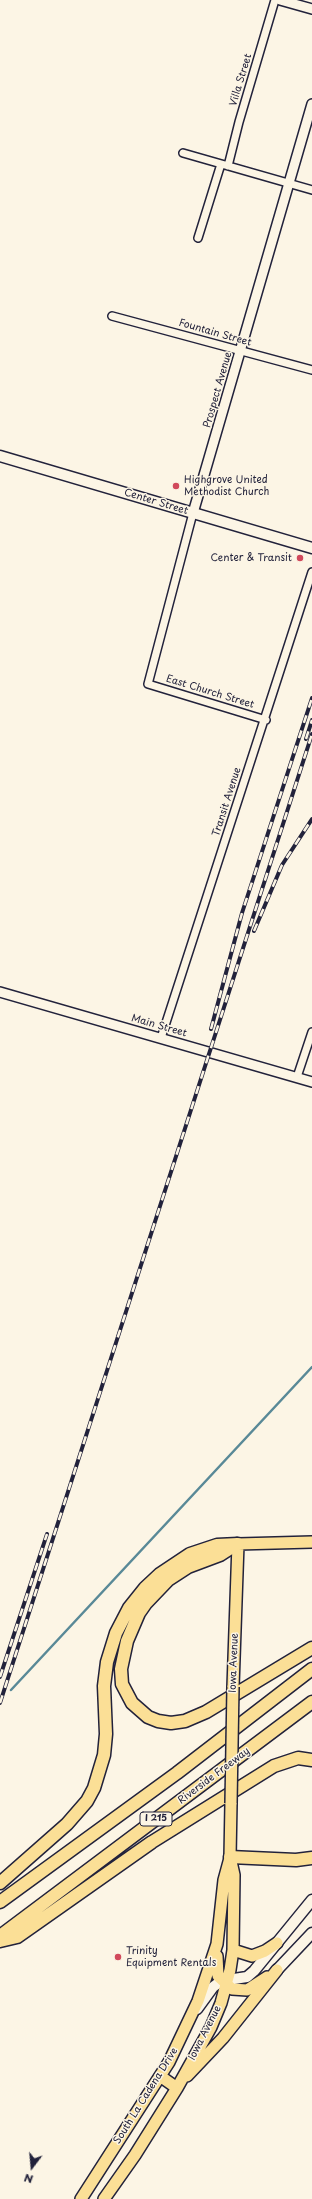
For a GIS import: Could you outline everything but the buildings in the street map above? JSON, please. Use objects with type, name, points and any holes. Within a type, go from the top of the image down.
[{"type":"highway","points":[[238,1544],[220,1555],[188,1567],[168,1580],[146,1603],[139,1613],[127,1641],[121,1669],[122,1684],[132,1704],[148,1717],[158,1721],[171,1723],[185,1721],[206,1712],[312,1648]]},
{"type":"highway","points":[[0,1882],[67,1824],[87,1801],[94,1788],[104,1755],[106,1734],[104,1686],[107,1662],[116,1633],[129,1608],[145,1588],[160,1574],[190,1554],[217,1545],[238,1544]]},
{"type":"highway","name":"I 215","points":[[0,1902],[176,1773],[312,1669]]},
{"type":"highway","name":"Riverside Freeway","points":[[0,1936],[312,1702]]},
{"type":"highway","points":[[0,1941],[17,1937],[152,1842],[274,1766],[298,1758],[312,1760]]},
{"type":"highway","points":[[230,1857],[296,1860],[312,1858]]},
{"type":"main road","name":"Center Street","points":[[0,456],[312,548]]},
{"type":"main road","points":[[238,1544],[312,1542]]},
{"type":"main road","name":"Iowa Avenue","points":[[177,2088],[211,2027],[233,1950],[234,1875],[230,1857],[233,1687],[238,1544]]},
{"type":"main road","name":"Iowa Avenue","points":[[191,2018],[217,1944],[225,1874],[230,1857]]},
{"type":"main road","points":[[225,1981],[247,1976],[264,1960],[312,1900]]},
{"type":"main road","points":[[104,2199],[135,2155],[177,2088],[223,2038],[277,1970],[312,1933]]},
{"type":"main road","points":[[233,1950],[252,1956],[265,1951],[277,1943]]},
{"type":"main road","points":[[217,1944],[217,1971],[225,1981],[239,1991],[247,1990],[277,1970]]},
{"type":"main road","name":"South La Cadena Drive","points":[[81,2199],[176,2051],[191,2018],[213,1987],[225,1981]]},
{"type":"main road","points":[[160,2076],[177,2088]]},
{"type":"street","name":"Villa Street","points":[[198,238],[239,122],[275,0]]},
{"type":"street","points":[[280,0],[312,9]]},
{"type":"street","name":"Prospect Avenue","points":[[148,684],[193,513],[312,104]]},
{"type":"street","points":[[183,153],[312,190]]},
{"type":"street","name":"Fountain Street","points":[[112,316],[312,370]]},
{"type":"street","name":"Transit Avenue","points":[[161,1038],[266,720],[312,572]]},
{"type":"street","name":"East Church Street","points":[[148,684],[266,720]]},
{"type":"street","name":"Main Street","points":[[0,992],[312,1082]]},
{"type":"street","points":[[297,1077],[312,1032]]},
{"type":"waterway","points":[[11,1690],[312,1367]]},
{"type":"railway","points":[[211,1029],[242,913],[312,698]]},
{"type":"railway","points":[[306,739],[312,720]]},
{"type":"railway","points":[[0,1703],[312,734]]},
{"type":"railway","points":[[254,931],[282,865],[312,819]]},
{"type":"railway","points":[[0,1677],[47,1534]]},
{"type":"place","name":"Highgrove United Methodist Church","points":[[176,486]]},
{"type":"place","name":"Center & Transit","points":[[300,558]]},
{"type":"place","name":"Trinity Equipment Rentals","points":[[118,1957]]}]
